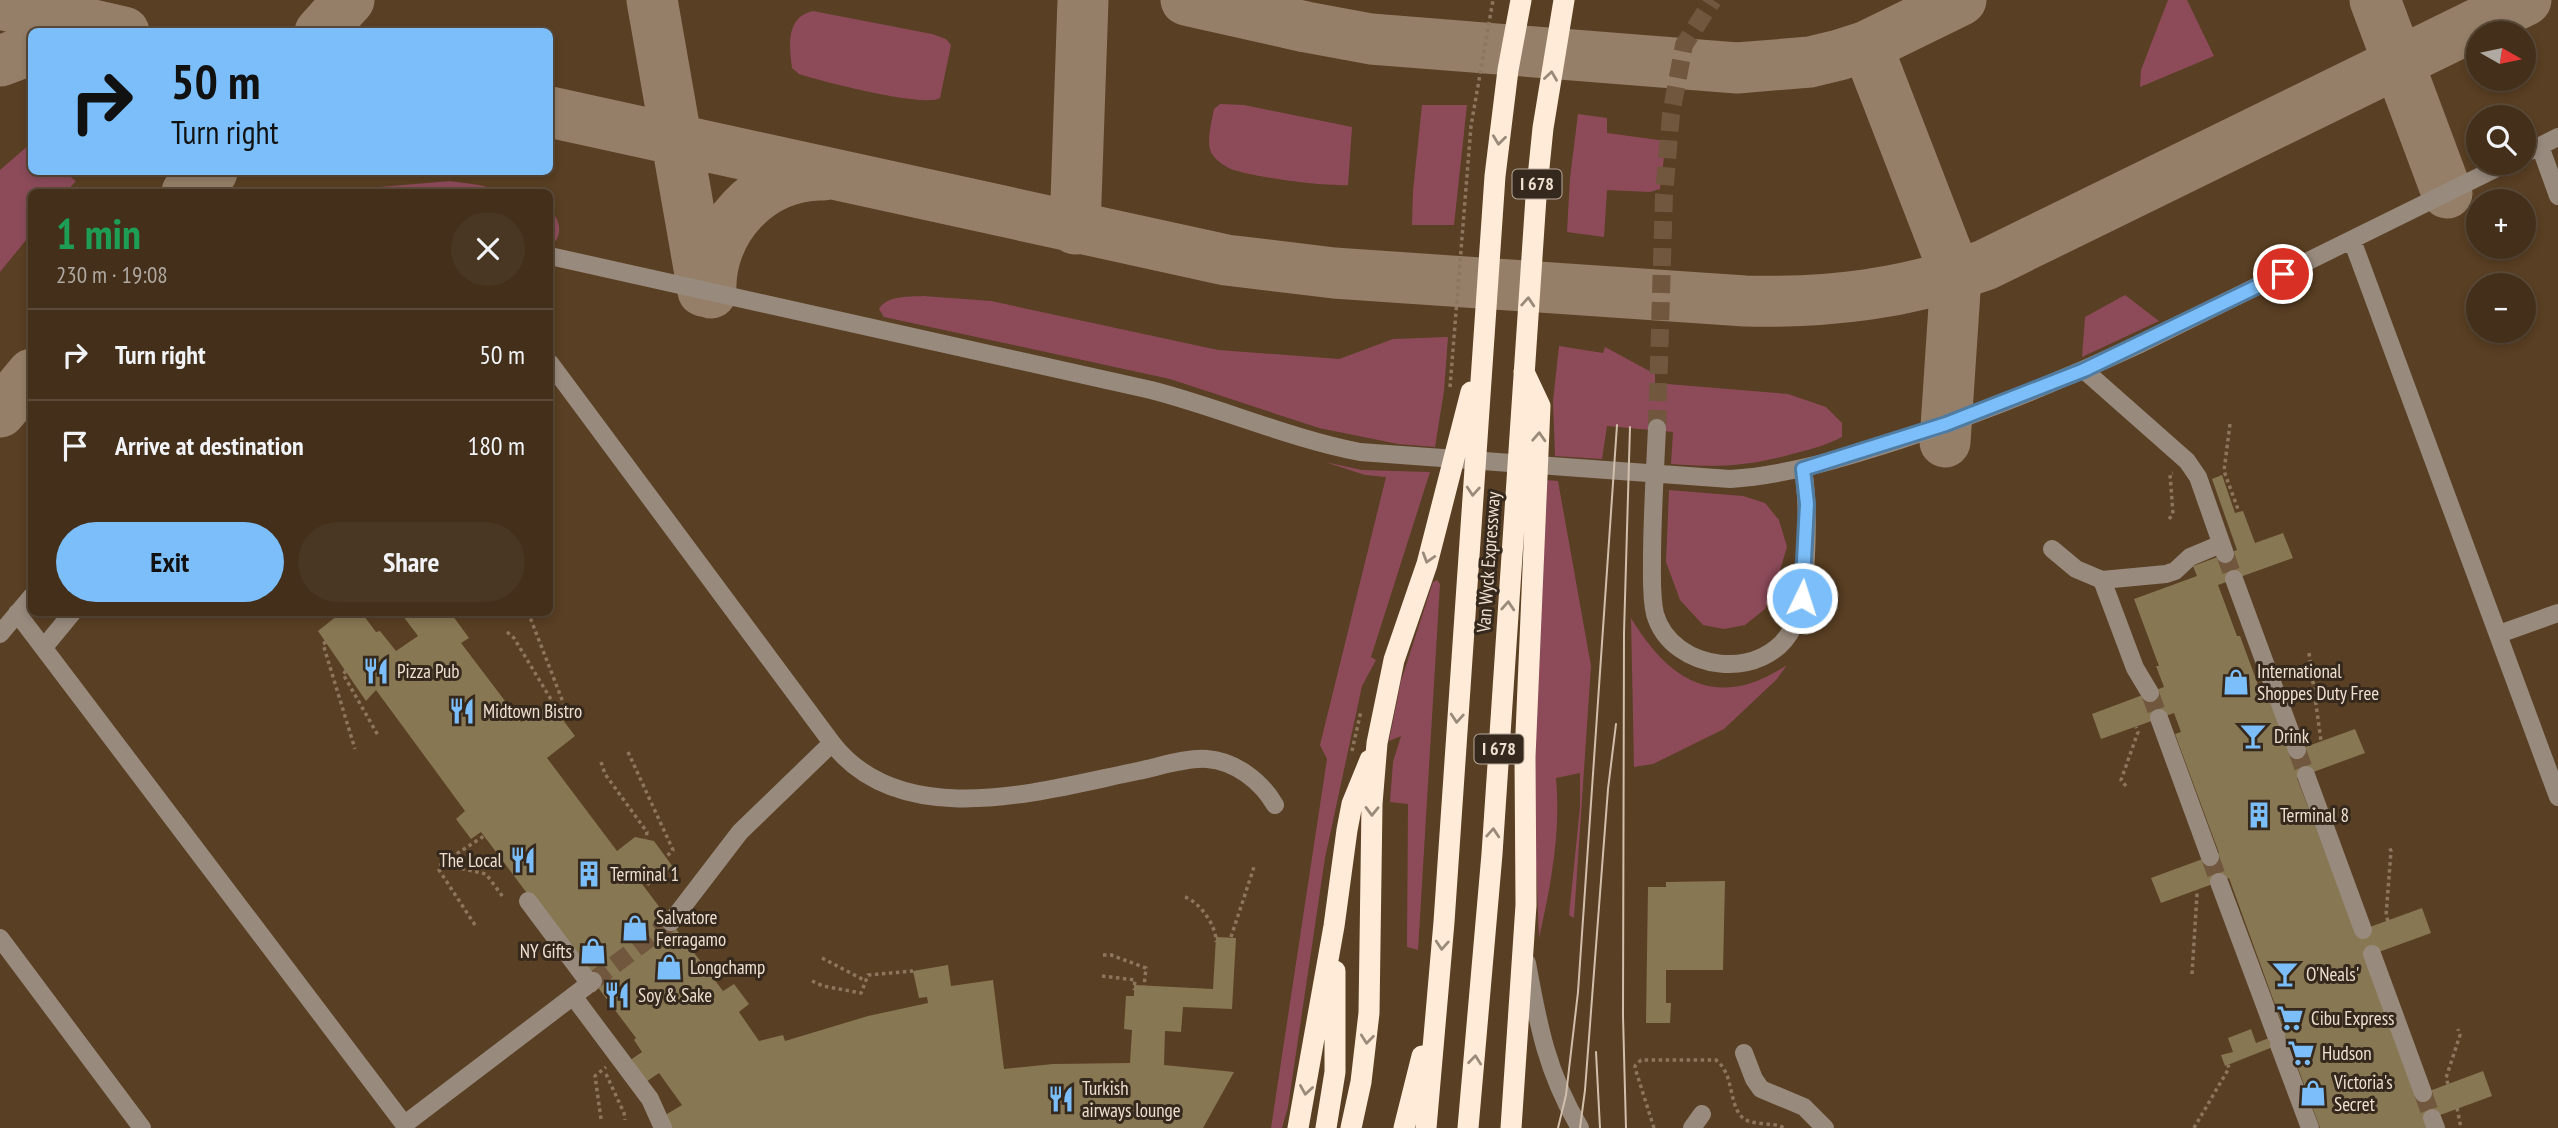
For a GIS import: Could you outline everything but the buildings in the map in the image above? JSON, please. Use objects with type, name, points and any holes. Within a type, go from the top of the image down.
[{"type":"highway","name":"Van Wyck Expressway","points":[[1426,1128],[1439,990],[1499,141],[1521,0]]},
{"type":"highway","name":"Van Wyck Expressway","points":[[1468,1128],[1493,840],[1542,139],[1564,0]]},
{"type":"highway","points":[[1351,1128],[1361,1082],[1369,1013],[1372,804],[1377,743],[1394,660],[1430,552],[1483,349]]},
{"type":"highway","points":[[1511,1128],[1527,881],[1525,757],[1540,406],[1524,370]]},
{"type":"highway","points":[[1298,1128],[1334,926],[1352,804],[1377,743]]},
{"type":"highway","points":[[1326,1127],[1337,1053],[1334,926]]},
{"type":"highway","points":[[1404,1128],[1439,990]]},
{"type":"street","points":[[2536,148],[2558,137]]},
{"type":"street","points":[[2540,146],[2558,196]]},
{"type":"street","points":[[553,257],[1151,390],[1187,399],[1327,446],[1396,457],[1704,478],[1756,477],[1803,469],[1946,424],[2084,370],[2483,175]]},
{"type":"street","points":[[2351,240],[2558,797]]},
{"type":"street","points":[[553,367],[832,743],[849,763],[881,783],[925,795],[1001,797],[1206,758],[1233,767],[1253,778],[1261,784],[1275,805]]},
{"type":"street","points":[[2052,549],[2076,569],[2102,580],[2166,574],[2175,571],[2190,557],[2223,549],[2198,477],[2188,461],[2084,370]]},
{"type":"street","points":[[1657,428],[1652,536],[1655,613],[1660,626],[1677,647],[1711,663],[1738,664],[1752,661],[1774,650],[1792,629],[1798,615],[1803,584],[1807,504],[1803,469]]},
{"type":"street","points":[[2234,579],[2297,750]]},
{"type":"street","points":[[2102,580],[2134,668],[2150,693]]},
{"type":"street","points":[[0,634],[28,601]]},
{"type":"street","points":[[18,613],[406,1126],[591,982],[528,901]]},
{"type":"street","points":[[2498,634],[2558,613]]},
{"type":"street","points":[[45,646],[70,616]]},
{"type":"street","points":[[2159,718],[2210,857]]},
{"type":"street","points":[[671,922],[740,832],[832,743]]},
{"type":"street","points":[[2306,775],[2364,930]]},
{"type":"street","points":[[2219,882],[2310,1128]]},
{"type":"street","points":[[0,938],[142,1128]]},
{"type":"street","points":[[1524,946],[1540,1033],[1550,1066],[1580,1128]]},
{"type":"street","points":[[2372,954],[2423,1093]]},
{"type":"street","points":[[573,996],[650,1099],[663,1128]]},
{"type":"street","points":[[1745,1053],[1754,1079],[1761,1089],[1804,1107],[1825,1128]]},
{"type":"path","points":[[1449,398],[1472,126],[1493,0]]},
{"type":"path","points":[[2230,424],[2224,471],[2239,512]]},
{"type":"path","points":[[530,616],[568,715],[562,719]]},
{"type":"path","points":[[507,632],[552,701],[550,711]]},
{"type":"path","points":[[326,642],[323,644],[355,748]]},
{"type":"path","points":[[2309,653],[2321,741]]},
{"type":"path","points":[[346,671],[343,674],[379,737]]},
{"type":"path","points":[[1350,761],[1362,707]]},
{"type":"path","points":[[2126,786],[2121,779],[2138,732],[2136,727]]},
{"type":"path","points":[[628,752],[673,850],[666,857]]},
{"type":"path","points":[[601,762],[605,774],[647,832],[646,839]]},
{"type":"path","points":[[475,925],[439,870],[441,864],[484,836]]},
{"type":"path","points":[[2388,921],[2389,846]]},
{"type":"path","points":[[441,864],[486,874],[503,897]]},
{"type":"path","points":[[1231,937],[1254,867]]},
{"type":"path","points":[[2192,974],[2196,890]]},
{"type":"path","points":[[1185,897],[1193,900],[1216,932],[1216,942]]},
{"type":"path","points":[[1103,955],[1111,955],[1146,968],[1143,986]]},
{"type":"path","points":[[822,958],[866,981]]},
{"type":"path","points":[[812,981],[823,986],[861,993],[868,975],[913,971]]},
{"type":"path","points":[[1102,976],[1135,980],[1134,990]]},
{"type":"path","points":[[2448,1084],[2446,1078],[2460,1035],[2458,1029]]},
{"type":"path","points":[[1654,1128],[1635,1066],[1641,1060],[1716,1060],[1723,1065],[1741,1116],[1747,1120],[1776,1124],[1784,1128]]},
{"type":"path","points":[[2194,1128],[2229,1068],[2228,1065]]},
{"type":"path","points":[[601,1119],[595,1076],[606,1067],[625,1120]]},
{"type":"path","points":[[2457,1108],[2461,1128]]},
{"type":"shaded area","points":[[2168,0],[2187,0],[2214,56],[2140,87],[2141,70]]},
{"type":"shaded area","points":[[813,11],[946,39],[951,45],[940,98],[930,100],[894,97],[799,74],[792,68],[791,33],[798,19]]},
{"type":"shaded area","points":[[1220,104],[1244,105],[1352,127],[1348,185],[1271,178],[1225,166],[1212,155],[1209,142],[1214,109]]},
{"type":"shaded area","points":[[1422,105],[1467,105],[1454,225],[1412,225]]},
{"type":"shaded area","points":[[1578,114],[1607,118],[1607,133],[1666,141],[1660,189],[1650,192],[1607,190],[1604,237],[1567,232]]},
{"type":"shaded area","points":[[28,146],[28,175],[68,175],[76,181],[69,189],[28,189],[28,238],[0,272],[0,170]]},
{"type":"shaded area","points":[[450,181],[496,189],[374,189]]},
{"type":"shaded area","points":[[553,213],[559,226],[553,244]]},
{"type":"shaded area","points":[[2125,295],[2159,321],[2082,357],[2085,317]]},
{"type":"shaded area","points":[[923,296],[991,301],[1218,350],[1339,359],[1393,339],[1448,337],[1444,391],[1435,447],[1398,444],[1319,428],[1170,379],[884,317],[879,309],[893,299]]},
{"type":"shaded area","points":[[1559,346],[1603,353],[1605,347],[1655,374],[1655,383],[1788,394],[1826,407],[1842,423],[1842,437],[1814,448],[1764,461],[1719,466],[1688,465],[1671,464],[1673,432],[1607,426],[1602,459],[1555,456],[1553,401]]},
{"type":"shaded area","points":[[1325,462],[1362,470],[1430,472],[1371,657],[1376,660],[1362,686],[1325,858],[1288,1107],[1282,1128],[1271,1128],[1327,759],[1320,745],[1386,477],[1365,475]]},
{"type":"shaded area","points":[[1545,480],[1558,481],[1591,666],[1574,918],[1569,915],[1580,807],[1580,773],[1556,778],[1554,858],[1539,938],[1531,745]]},
{"type":"shaded area","points":[[1669,490],[1743,496],[1765,503],[1779,520],[1787,547],[1777,580],[1765,609],[1745,625],[1724,629],[1703,625],[1680,600],[1666,562]]},
{"type":"shaded area","points":[[1437,580],[1440,584],[1418,950],[1407,947],[1408,804],[1390,802],[1393,762],[1401,736],[1389,741],[1401,681],[1433,582]]},
{"type":"shaded area","points":[[1631,618],[1662,659],[1697,683],[1717,687],[1739,686],[1762,679],[1787,665],[1777,679],[1724,729],[1653,764],[1634,767]]},
{"type":"taxiway","points":[[324,28],[349,0]]},
{"type":"taxiway","points":[[652,0],[703,291]]},
{"type":"taxiway","points":[[1075,229],[1083,0]]},
{"type":"taxiway","points":[[1186,0],[1371,39],[1737,68],[1810,62],[1839,55],[1867,46],[1961,0]]},
{"type":"taxiway","points":[[2375,0],[2447,193]]},
{"type":"taxiway","points":[[553,113],[1226,260],[1334,273],[1745,301],[1807,300],[1896,290],[1985,265],[2526,0]]},
{"type":"taxiway","points":[[0,4],[106,28]]},
{"type":"taxiway","points":[[1867,46],[1956,276],[1945,442]]},
{"type":"taxiway","points":[[0,61],[28,50]]},
{"type":"taxiway","points":[[191,189],[208,175]]},
{"type":"taxiway","points":[[711,293],[712,270],[718,248],[742,210],[759,195],[779,184],[801,177],[824,175]]},
{"type":"taxiway","points":[[0,412],[28,379]]},
{"type":"tunnel","points":[[1657,428],[1664,195],[1671,114],[1684,45],[1713,0]]},
{"type":"tunnel","points":[[2225,554],[2234,579]]},
{"type":"tunnel","points":[[2150,693],[2159,718]]},
{"type":"tunnel","points":[[2297,750],[2306,775]]},
{"type":"tunnel","points":[[2210,857],[2219,882]]},
{"type":"tunnel","points":[[593,981],[671,922]]},
{"type":"tunnel","points":[[2423,1093],[2432,1118]]},
{"type":"tram line","points":[[1558,1128],[1566,1095],[1578,992],[1617,425]]},
{"type":"tram line","points":[[1626,1128],[1623,1016],[1624,633],[1630,427]]},
{"type":"tram line","points":[[1580,1128],[1608,789],[1616,724]]},
{"type":"tram line","points":[[1596,1052],[1600,1128]]},
{"type":"place","name":"Pizza Pub","points":[[376,671]]},
{"type":"place","name":"International Shoppes Duty Free","points":[[2236,682]]},
{"type":"place","name":"Midtown Bistro","points":[[462,711]]},
{"type":"place","name":"Drink","points":[[2253,736]]},
{"type":"place","name":"Terminal 8","points":[[2259,815]]},
{"type":"place","name":"The Local","points":[[523,860]]},
{"type":"place","name":"Terminal 1","points":[[589,874]]},
{"type":"place","name":"Salvatore Ferragamo","points":[[635,928]]},
{"type":"place","name":"NY Gifts","points":[[593,951]]},
{"type":"place","name":"Longchamp","points":[[669,967]]},
{"type":"place","name":"O'Neals'","points":[[2285,974]]},
{"type":"place","name":"Soy & Sake","points":[[617,995]]},
{"type":"place","name":"Cibu Express","points":[[2290,1018]]},
{"type":"place","name":"Hudson","points":[[2301,1053]]},
{"type":"place","name":"Victoria's Secret","points":[[2313,1093]]},
{"type":"place","name":"Turkish airways lounge","points":[[1061,1099]]},
{"type":"route","points":[[1802,598],[1807,504],[1803,469],[1946,424],[2084,370],[2283,274]]}]
